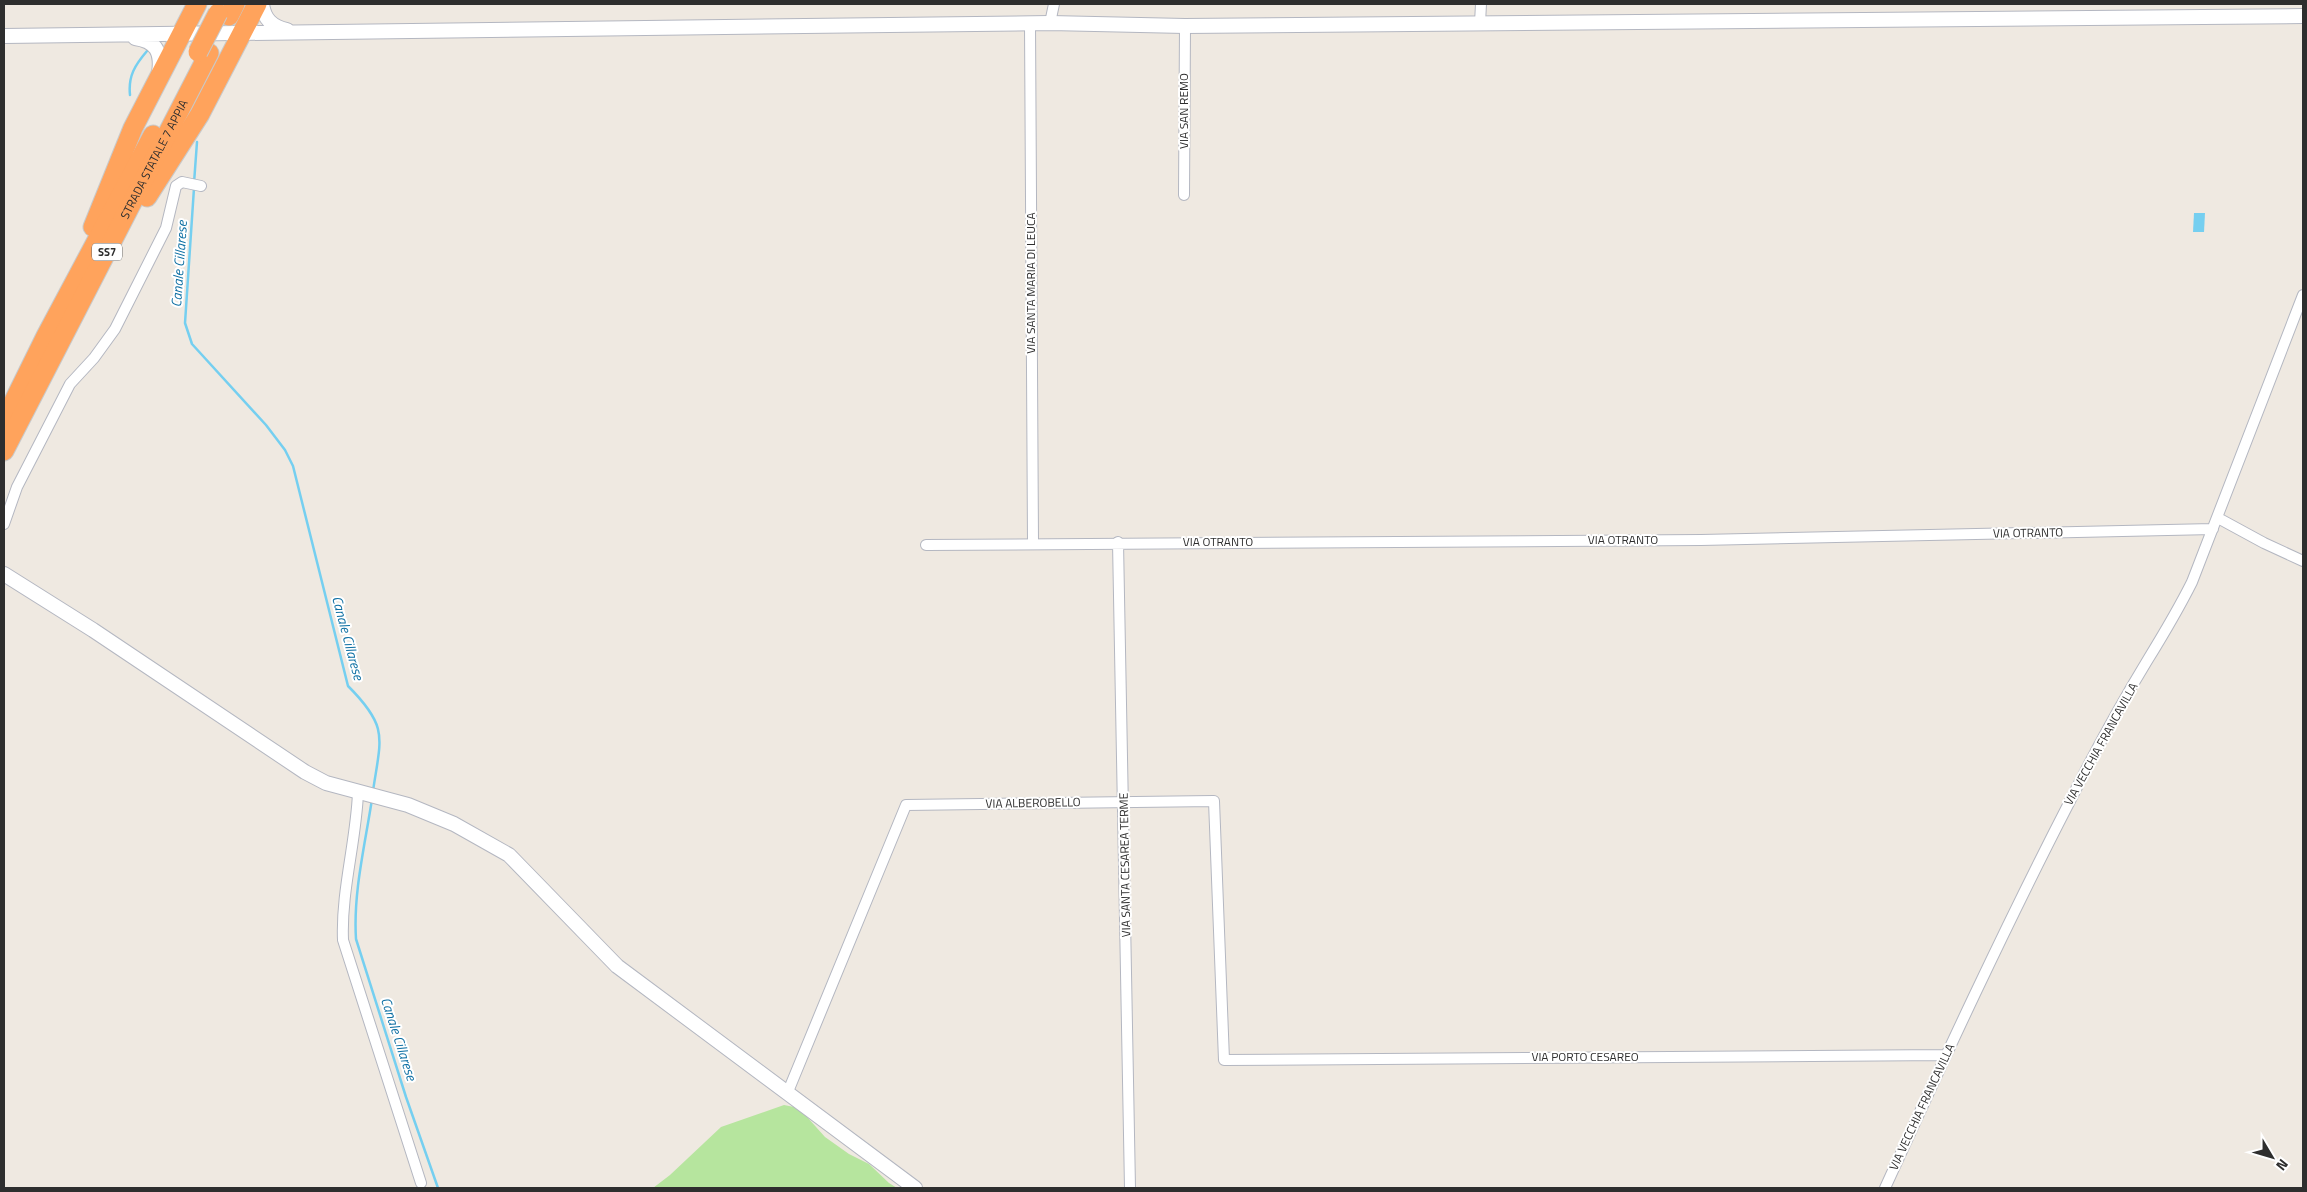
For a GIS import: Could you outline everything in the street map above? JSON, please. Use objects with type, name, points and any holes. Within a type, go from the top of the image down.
[{"type":"highway","points":[[46,336],[133,128],[196,4]]},
{"type":"highway","points":[[66,331],[94,287],[123,233],[200,114],[257,4]]},
{"type":"highway","name":"STRADA STATALE 7 APPIA","points":[[4,451],[66,331],[226,9]]},
{"type":"highway","name":"STRADA STATALE 7 APPIA","points":[[4,421],[46,336],[204,53]]},
{"type":"main road","points":[[262,4],[265,17],[271,23],[281,29],[295,32]]},
{"type":"main road","points":[[4,36],[1050,23],[1185,26],[2303,16]]},
{"type":"main road","points":[[105,34],[146,40],[155,46],[160,56],[159,76]]},
{"type":"main road","points":[[4,574],[93,630],[305,772],[326,783],[358,793],[384,798],[454,824],[509,855],[528,872],[555,904],[617,966],[915,1188]]},
{"type":"street","points":[[1050,23],[1054,4]]},
{"type":"street","points":[[1480,23],[1481,4]]},
{"type":"street","name":"VIA SANTA MARIA DI LEUCA","points":[[1030,24],[1033,542]]},
{"type":"street","name":"VIA SAN REMO","points":[[1184,195],[1185,26]]},
{"type":"street","points":[[4,524],[17,487],[70,384],[94,358],[115,329],[166,228],[176,186],[182,182],[201,186]]},
{"type":"street","name":"VIA VECCHIA FRANCAVILLA","points":[[1885,1188],[1946,1055],[2068,804],[2104,735],[2172,621],[2192,582],[2303,295]]},
{"type":"street","points":[[2218,518],[2264,543],[2303,561]]},
{"type":"street","name":"VIA OTRANTO","points":[[926,544],[1701,540],[2213,529]]},
{"type":"street","name":"VIA SANTA CESAREA TERME","points":[[1118,542],[1130,1188]]},
{"type":"street","points":[[358,793],[357,814],[342,915],[342,940],[421,1183]]},
{"type":"street","name":"VIA ALBEROBELLO","points":[[787,1094],[906,805],[1214,801],[1224,1060]]},
{"type":"street","name":"VIA PORTO CESAREO","points":[[1224,1060],[1946,1055]]},
{"type":"green space","points":[[784,1105],[799,1108],[825,1137],[849,1154],[869,1164],[897,1188],[653,1188],[670,1175],[721,1127]]},
{"type":"water","points":[[2194,213],[2205,213],[2204,232],[2193,232]]},
{"type":"waterway","name":"Canale Cillarese","points":[[130,95],[131,76],[147,51]]},
{"type":"waterway","name":"Canale Cillarese","points":[[194,183],[197,142]]},
{"type":"waterway","name":"Canale Cillarese","points":[[194,188],[185,323],[192,344],[266,425],[285,450],[293,466],[348,686],[370,712],[379,734],[378,758],[373,791]]},
{"type":"waterway","name":"Canale Cillarese","points":[[372,799],[356,904],[356,939],[406,1097],[438,1188]]}]
